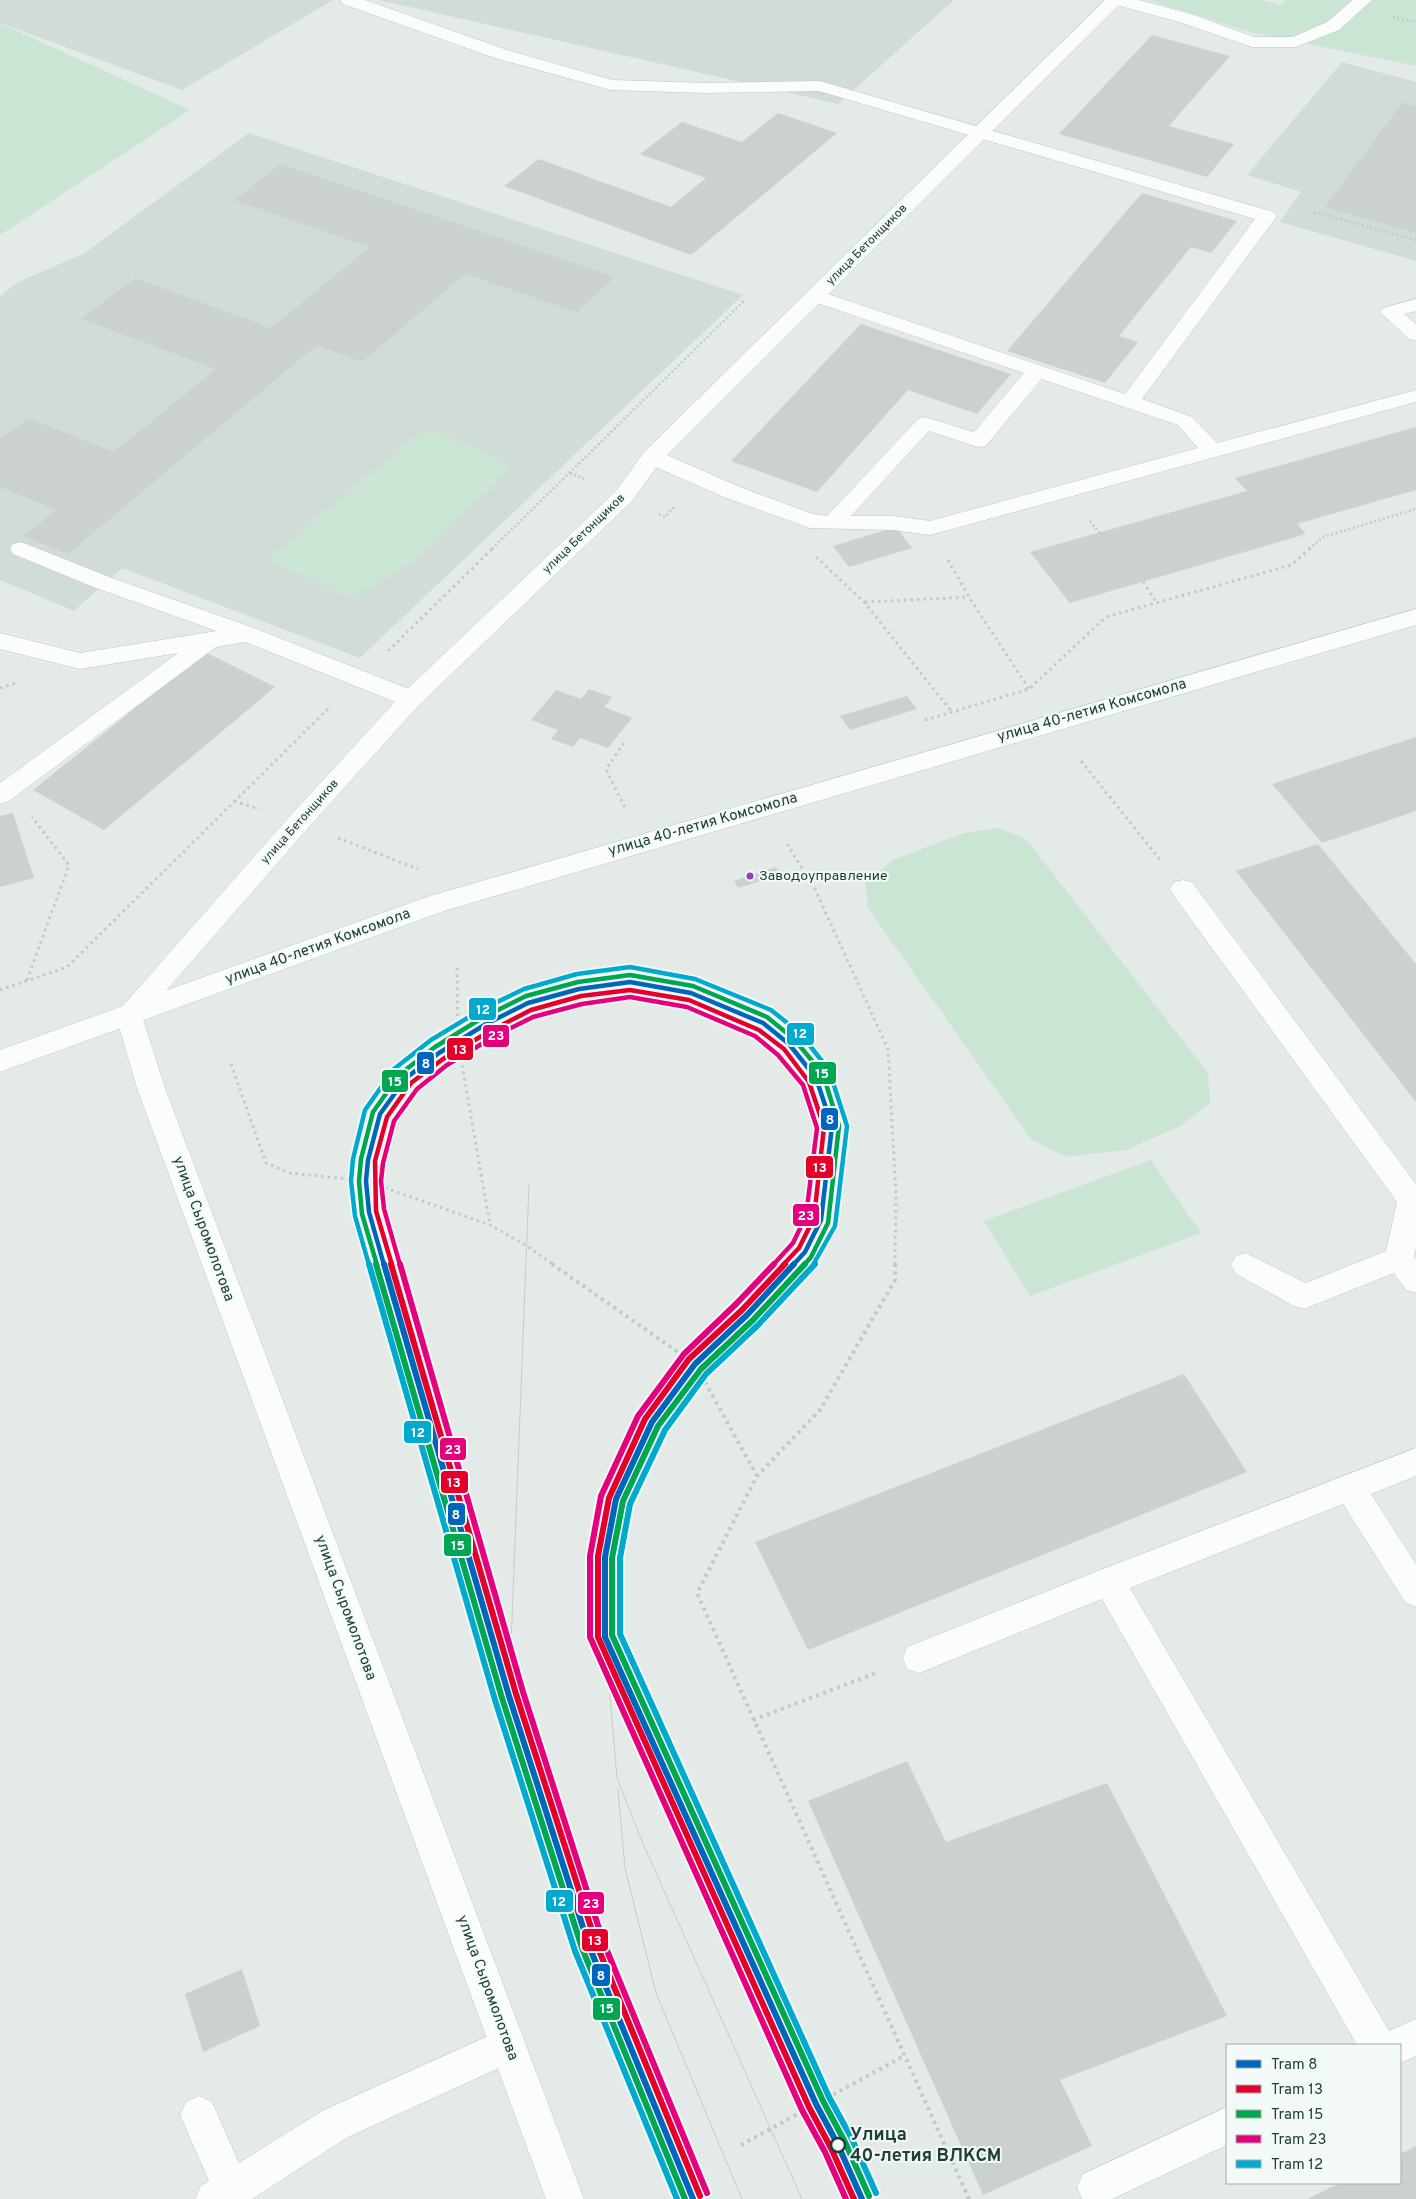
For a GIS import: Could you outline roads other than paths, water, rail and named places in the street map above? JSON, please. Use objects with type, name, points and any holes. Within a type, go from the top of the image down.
[{"type":"street","points":[[349,0],[501,54],[612,85],[706,88],[820,86],[1267,216],[1129,402]]},
{"type":"street","name":"улица Бетонщиков","points":[[129,1016],[299,822],[411,699],[624,496],[652,457],[1114,0]]},
{"type":"street","points":[[1119,0],[1185,18],[1252,42],[1296,42],[1333,26],[1363,0]]},
{"type":"street","points":[[815,296],[1185,421],[1212,451]]},
{"type":"street","points":[[1416,305],[1390,312],[1416,335]]},
{"type":"street","points":[[832,524],[925,423],[978,441],[1037,371]]},
{"type":"street","points":[[652,457],[732,492],[810,521],[832,524],[894,523],[930,528],[1416,396]]},
{"type":"street","points":[[21,549],[104,584],[247,634],[411,699]]},
{"type":"street","name":"улица 40-летия Комсомола","points":[[0,1062],[436,904],[1416,617]]},
{"type":"street","points":[[0,641],[80,661],[247,634]]},
{"type":"street","points":[[5,792],[210,641]]},
{"type":"street","points":[[1183,889],[1414,1199],[1399,1258]]},
{"type":"street","name":"улица Сыромолотова","points":[[129,1016],[151,1088],[565,2199]]},
{"type":"street","points":[[1246,1265],[1304,1297],[1399,1258]]},
{"type":"street","points":[[1399,1258],[1416,1280]]},
{"type":"street","points":[[919,1658],[1109,1581],[1416,1462]]},
{"type":"street","points":[[1350,1488],[1416,1592]]},
{"type":"street","points":[[1109,1581],[1376,2044]]},
{"type":"street","points":[[1401,2045],[1416,2038]]},
{"type":"street","points":[[199,2115],[223,2194],[335,2124],[508,2045]]},
{"type":"street","points":[[1096,2187],[1226,2126]]},
{"type":"tram line","name":"12","points":[[677,2199],[575,1951],[495,1700],[355,1216],[351,1181],[353,1159],[365,1110],[394,1069],[431,1040],[479,1011],[524,989],[577,974],[630,967],[695,979],[771,1010],[800,1033],[829,1070],[847,1126],[835,1226],[817,1261],[758,1325],[706,1374],[665,1430],[630,1504],[620,1558],[620,1634],[829,2097],[852,2139],[876,2193]]},
{"type":"tram line","name":"15","points":[[685,2199],[582,1948],[502,1698],[362,1214],[359,1181],[361,1159],[373,1112],[400,1074],[435,1047],[482,1018],[526,996],[578,982],[630,975],[693,986],[767,1017],[794,1039],[823,1074],[839,1126],[828,1223],[811,1257],[753,1320],[701,1369],[658,1426],[623,1501],[612,1558],[612,1635],[823,2101],[845,2142],[869,2196]]},
{"type":"tram line","name":"8","points":[[693,2199],[589,1946],[509,1696],[369,1212],[366,1181],[368,1160],[380,1114],[406,1078],[439,1053],[486,1024],[528,1003],[579,989],[630,982],[691,993],[763,1023],[789,1044],[816,1078],[832,1126],[821,1220],[805,1252],[747,1315],[695,1364],[652,1422],[616,1499],[605,1557],[605,1637],[816,2104],[838,2145],[862,2199]]},
{"type":"tram line","name":"13","points":[[700,2196],[596,1943],[516,1694],[376,1211],[374,1181],[375,1161],[387,1117],[411,1083],[443,1059],[490,1031],[531,1010],[581,996],[630,990],[689,1000],[759,1030],[784,1049],[809,1082],[824,1127],[814,1218],[799,1248],[742,1310],[689,1359],[645,1419],[609,1498],[598,1556],[598,1637],[809,2107],[831,2148],[854,2199]]},
{"type":"tram line","name":"23","points":[[707,2193],[603,1941],[523,1692],[384,1209],[381,1181],[383,1163],[394,1121],[417,1089],[447,1065],[493,1037],[533,1017],[582,1004],[630,997],[687,1007],[755,1036],[778,1055],[803,1085],[817,1128],[806,1216],[793,1243],[736,1304],[684,1354],[638,1416],[601,1496],[590,1556],[590,1637],[802,2110],[825,2152],[846,2199]]},
{"type":"tram line","points":[[509,1696],[529,1185]]},
{"type":"tram line","points":[[605,1637],[617,1778],[641,1839],[802,2199]]},
{"type":"tram line","points":[[618,1790],[625,1868],[656,1993],[742,2199]]},
{"type":"place","name":"Заводоуправление","points":[[750,876]]},
{"type":"place","name":"Улица 40-летия ВЛКСМ","points":[[838,2145]]}]
